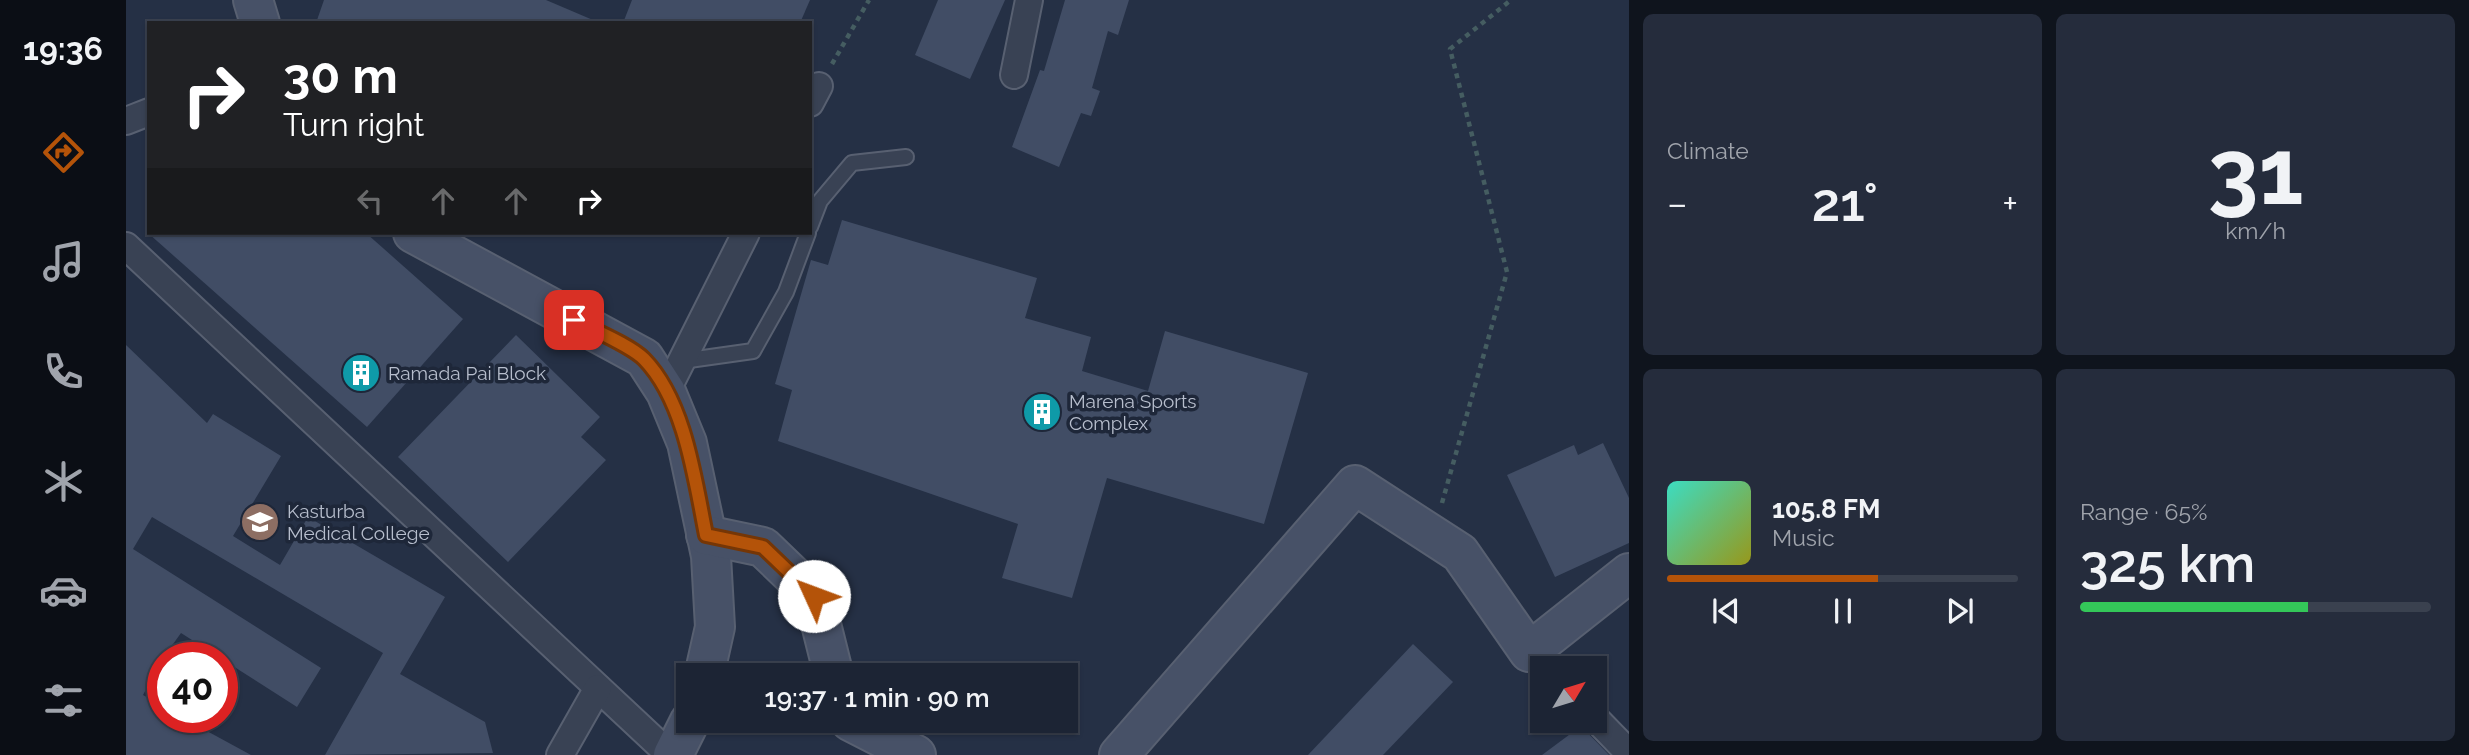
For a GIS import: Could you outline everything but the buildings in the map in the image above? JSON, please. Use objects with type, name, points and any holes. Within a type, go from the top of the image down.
[{"type":"street","points":[[1014,75],[1029,0]]},
{"type":"street","points":[[126,121],[147,114]]},
{"type":"street","points":[[417,235],[674,376]]},
{"type":"street","points":[[707,663],[715,627],[711,556],[674,376],[745,235]]},
{"type":"street","points":[[126,246],[672,755],[684,733]]},
{"type":"street","points":[[1119,755],[1355,485],[1460,552],[1535,656]]},
{"type":"street","points":[[706,535],[763,547],[814,596],[831,663]]},
{"type":"street","points":[[1542,656],[1629,573]]},
{"type":"street","points":[[560,755],[598,688]]},
{"type":"street","points":[[1607,730],[1629,753]]},
{"type":"street","points":[[873,733],[916,755]]},
{"type":"lane","points":[[812,222],[820,201],[852,163],[906,157]]},
{"type":"lane","points":[[674,376],[752,351],[786,292],[807,235]]},
{"type":"path","points":[[814,94],[869,0]]},
{"type":"path","points":[[1432,535],[1507,272],[1450,49],[1511,0]]},
{"type":"place","name":"Ramada Pai Block","points":[[361,373]]},
{"type":"place","name":"Marena Sports Complex","points":[[1042,412]]},
{"type":"place","name":"Kasturba Medical College","points":[[260,522]]},
{"type":"route","points":[[574,320],[643,358],[666,392],[687,443],[706,535],[763,547],[814,596]]}]
